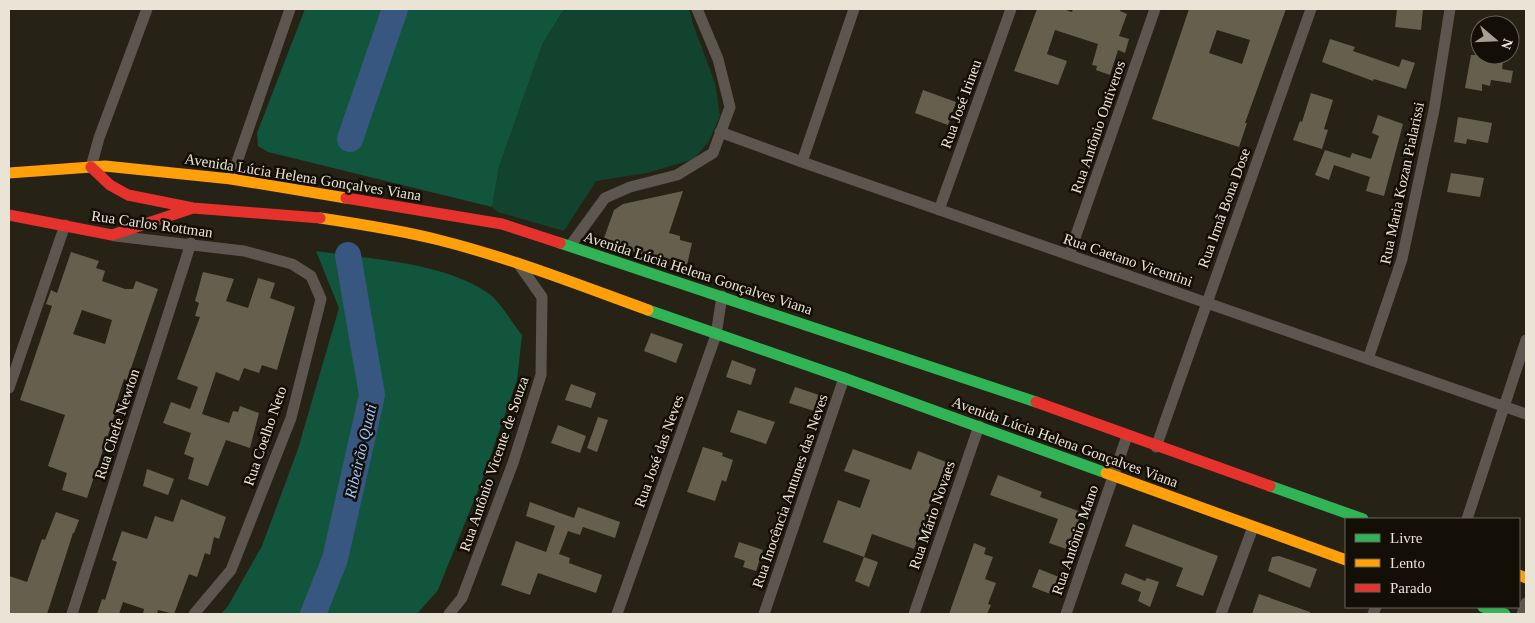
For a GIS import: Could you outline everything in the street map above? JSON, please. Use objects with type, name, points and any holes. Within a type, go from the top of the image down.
[{"type":"street","points":[[9,173],[92,167],[99,138],[146,9]]},
{"type":"street","points":[[231,178],[290,9]]},
{"type":"street","points":[[570,246],[605,198],[630,187],[677,175],[713,153],[730,107],[718,59],[697,9]]},
{"type":"street","points":[[802,162],[854,9]]},
{"type":"street","name":"Rua José Irineu","points":[[939,210],[1011,9]]},
{"type":"street","name":"Rua Antônio Ontiveros","points":[[1069,255],[1155,9]]},
{"type":"street","name":"Rua Irmã Bona Dose","points":[[1156,447],[1311,9]]},
{"type":"street","name":"Rua Maria Kozan Pialarissi","points":[[1368,359],[1402,259],[1434,110],[1450,9]]},
{"type":"street","name":"Rua Caetano Vicentini","points":[[720,132],[1526,414]]},
{"type":"street","name":"Avenida Lúcia Helena Gonçalves Viana","points":[[92,167],[104,166],[231,178],[502,224],[1056,409],[1156,447],[1360,518]]},
{"type":"street","name":"Avenida Lúcia Helena Gonçalves Viana","points":[[92,167],[110,185],[128,195],[193,208],[306,216],[405,232],[518,263],[716,335],[980,426],[1113,474],[1253,528],[1345,560]]},
{"type":"street","points":[[112,236],[193,208]]},
{"type":"street","name":"Rua Carlos Rottman","points":[[9,215],[112,236],[190,243],[244,252],[292,264]]},
{"type":"street","points":[[9,388],[65,225]]},
{"type":"street","name":"Rua Chefe Newton","points":[[72,614],[190,243]]},
{"type":"street","name":"Rua Antônio Vicente de Souza","points":[[449,614],[462,598],[513,463],[541,375],[542,297],[518,263]]},
{"type":"street","name":"Rua Coelho Neto","points":[[194,614],[232,570],[290,418],[321,298],[311,276],[292,264]]},
{"type":"street","name":"Rua José das Neves","points":[[617,614],[716,335],[722,296]]},
{"type":"street","points":[[1467,518],[1526,340]]},
{"type":"street","name":"Rua Inocência Antunes das Neves","points":[[764,614],[844,378]]},
{"type":"street","name":"Rua Mário Novaes","points":[[914,614],[980,426]]},
{"type":"street","name":"Rua Antônio Mano","points":[[1066,614],[1127,436]]},
{"type":"street","points":[[1221,614],[1253,528]]},
{"type":"street","points":[[1522,614],[1526,603]]},
{"type":"street","points":[[1487,608],[1505,614]]},
{"type":"green space","points":[[305,9],[567,9],[562,12],[542,45],[499,167],[492,207],[268,152],[258,146],[257,133]]},
{"type":"green space","points":[[567,9],[689,9],[715,83],[720,116],[709,141],[694,159],[647,173],[596,181],[564,231],[498,212],[492,207],[499,167],[542,45],[562,12]]},
{"type":"green space","points":[[316,251],[405,263],[450,274],[492,296],[522,335],[517,380],[481,483],[438,590],[417,614],[221,614],[228,606],[262,546],[298,449],[339,308]]},
{"type":"building","points":[[1037,9],[1063,9],[1072,12],[1073,9],[1120,9],[1120,11],[1127,14],[1119,36],[1129,39],[1125,53],[1118,50],[1110,75],[1096,70],[1097,66],[1092,65],[1098,44],[1055,30],[1047,54],[1067,61],[1058,85],[1014,71]]},
{"type":"building","points":[[1189,9],[1286,9],[1245,123],[1247,123],[1239,147],[1152,119]],"holes":[[[1217,30],[1250,40],[1242,64],[1209,53]]]},
{"type":"building","points":[[1397,9],[1423,9],[1421,30],[1395,27]]},
{"type":"building","points":[[1330,39],[1355,47],[1353,51],[1399,67],[1402,59],[1415,63],[1406,89],[1374,79],[1373,81],[1322,62]]},
{"type":"building","points":[[1470,60],[1470,65],[1503,65],[1502,69],[1513,71],[1511,83],[1491,80],[1490,86],[1482,84],[1482,91],[1465,88]]},
{"type":"building","points":[[923,90],[956,102],[948,125],[915,113]]},
{"type":"building","points":[[1311,93],[1333,100],[1324,129],[1328,130],[1322,149],[1293,140],[1300,121],[1302,122]]},
{"type":"building","points":[[1378,115],[1403,124],[1384,196],[1366,191],[1370,177],[1334,165],[1329,180],[1315,175],[1325,150],[1350,158],[1352,153],[1371,159],[1379,136],[1372,133]]},
{"type":"building","points":[[1458,117],[1492,123],[1488,143],[1467,139],[1466,144],[1454,142]]},
{"type":"building","points":[[1451,173],[1484,178],[1480,197],[1447,192]]},
{"type":"building","points":[[683,191],[669,233],[680,236],[680,240],[692,243],[687,265],[660,256],[658,260],[603,241],[614,210],[623,204]]},
{"type":"building","points":[[71,252],[99,261],[96,268],[105,271],[102,281],[125,289],[133,289],[136,281],[158,289],[127,380],[124,379],[114,410],[116,411],[87,498],[62,490],[67,473],[48,466],[65,415],[20,400],[52,306],[46,304],[51,290],[57,293]],"holes":[[[82,310],[112,320],[105,344],[73,334]]]},
{"type":"building","points":[[203,272],[234,279],[226,301],[248,308],[258,278],[275,283],[270,298],[295,307],[277,370],[262,365],[259,373],[244,368],[239,381],[216,372],[202,414],[229,423],[233,411],[238,412],[240,406],[259,413],[250,448],[226,440],[208,486],[188,479],[194,458],[184,454],[191,433],[163,423],[171,402],[190,409],[198,387],[177,379],[200,317],[195,316],[199,303],[195,301]]},
{"type":"building","points":[[651,333],[683,344],[676,363],[644,351]]},
{"type":"building","points":[[732,360],[756,369],[751,385],[726,377]]},
{"type":"building","points":[[571,384],[596,393],[591,408],[565,400]]},
{"type":"building","points":[[795,387],[819,395],[814,411],[789,403]]},
{"type":"building","points":[[738,410],[775,422],[766,444],[730,432]]},
{"type":"building","points":[[598,417],[608,420],[597,452],[587,448]]},
{"type":"building","points":[[558,425],[586,436],[580,453],[551,443]]},
{"type":"building","points":[[703,447],[723,453],[722,456],[733,460],[726,482],[722,480],[715,501],[687,492]]},
{"type":"building","points":[[853,449],[911,470],[918,451],[946,462],[914,549],[872,534],[864,557],[823,542],[838,500],[860,508],[870,480],[844,471]]},
{"type":"building","points":[[147,469],[174,479],[168,495],[143,486]]},
{"type":"building","points":[[998,475],[1042,492],[1040,497],[1081,512],[1069,550],[1049,543],[1058,519],[990,495]]},
{"type":"building","points":[[181,499],[226,517],[219,539],[214,537],[210,555],[205,553],[197,577],[189,574],[174,614],[158,610],[157,614],[143,614],[144,609],[123,602],[119,614],[97,614],[102,599],[105,600],[117,562],[112,560],[122,531],[147,539],[155,516],[173,522]]},
{"type":"building","points":[[530,502],[574,518],[578,507],[620,522],[615,538],[583,527],[580,535],[568,531],[559,554],[570,558],[569,563],[602,575],[596,593],[538,573],[530,595],[501,585],[516,541],[546,552],[555,526],[526,516]]},
{"type":"building","points":[[56,512],[79,520],[47,614],[9,614],[9,576],[27,582],[42,539],[45,540]]},
{"type":"building","points":[[1133,524],[1218,556],[1203,596],[1176,586],[1183,568],[1125,546]]},
{"type":"building","points":[[739,542],[763,550],[756,571],[743,567],[745,561],[734,557]]},
{"type":"building","points":[[974,543],[986,548],[984,554],[993,557],[985,579],[996,583],[988,604],[991,605],[987,614],[949,614]]},
{"type":"building","points":[[1279,556],[1317,569],[1310,588],[1268,571],[1272,557]]},
{"type":"building","points":[[864,557],[878,562],[869,587],[855,581]]},
{"type":"building","points":[[1039,569],[1059,577],[1053,595],[1032,587]]},
{"type":"building","points":[[1125,573],[1145,581],[1147,578],[1159,582],[1150,607],[1138,601],[1141,592],[1121,584]]},
{"type":"building","points":[[1259,594],[1310,612],[1310,614],[1252,614]]},
{"type":"waterway","name":"Ribeirão Quati","points":[[350,139],[395,9]]},
{"type":"waterway","name":"Ribeirão Quati","points":[[313,614],[335,559],[372,395],[348,255]]},
{"type":"traffic: fast","points":[[560,243],[1036,402]]},
{"type":"traffic: fast","points":[[648,310],[844,378],[1106,473]]},
{"type":"traffic: fast","points":[[1270,486],[1360,518]]},
{"type":"traffic: fast","points":[[1486,608],[1505,614]]},
{"type":"traffic: slow","points":[[9,173],[105,166],[231,179],[346,198]]},
{"type":"traffic: slow","points":[[320,218],[410,233],[466,247],[545,272],[648,310]]},
{"type":"traffic: slow","points":[[1106,473],[1345,560]]},
{"type":"traffic: slow","points":[[1520,575],[1526,578]]},
{"type":"traffic: jam","points":[[91,167],[110,185],[128,195],[193,208],[320,218]]},
{"type":"traffic: jam","points":[[346,198],[502,224],[560,243]]},
{"type":"traffic: jam","points":[[9,215],[112,235],[193,208]]},
{"type":"traffic: jam","points":[[1036,402],[1270,486]]}]
